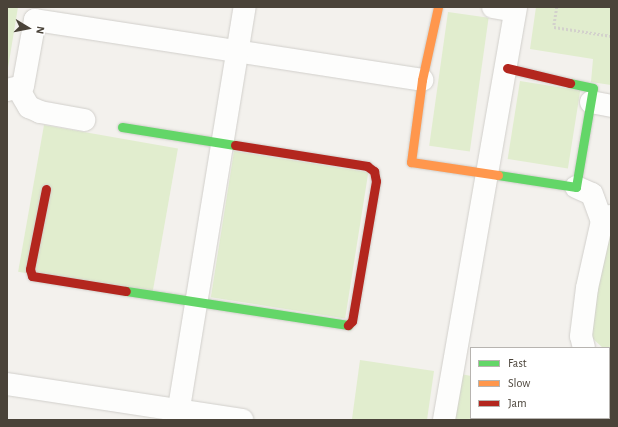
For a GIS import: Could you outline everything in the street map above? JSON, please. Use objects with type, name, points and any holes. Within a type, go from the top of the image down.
[{"type":"street","points":[[177,415],[245,7]]},
{"type":"street","points":[[438,7],[422,80],[411,162],[487,172],[576,187],[592,194],[606,218],[587,288],[581,336],[584,347]]},
{"type":"street","points":[[444,420],[487,172],[507,68],[516,9],[493,7]]},
{"type":"street","points":[[35,20],[237,54],[422,80]]},
{"type":"street","points":[[35,20],[95,44]]},
{"type":"street","points":[[35,20],[23,86],[13,90],[29,107],[40,112],[84,120]]},
{"type":"street","points":[[507,68],[593,88],[601,104],[576,187]]},
{"type":"street","points":[[46,189],[32,276],[348,325],[352,321],[376,181],[374,171],[367,166],[223,141],[122,127]]},
{"type":"street","points":[[7,384],[177,415],[242,420]]},
{"type":"path","points":[[557,7],[554,27],[611,36]]},
{"type":"green space","points":[[7,7],[18,7],[7,74]]},
{"type":"green space","points":[[536,7],[611,7],[611,85],[591,82],[593,59],[530,49]]},
{"type":"green space","points":[[448,12],[489,18],[470,151],[429,146]]},
{"type":"green space","points":[[520,81],[580,91],[568,169],[508,159]]},
{"type":"green space","points":[[44,125],[178,149],[152,295],[18,272]]},
{"type":"green space","points":[[234,151],[368,172],[345,318],[211,297]]},
{"type":"green space","points":[[611,223],[611,355],[610,347],[602,347],[590,336],[585,251]]},
{"type":"green space","points":[[360,360],[434,371],[427,420],[352,419]]},
{"type":"green space","points":[[461,374],[470,376],[470,419],[560,420],[453,420]]},
{"type":"traffic: fast","points":[[498,175],[576,187],[593,88],[570,83]]},
{"type":"traffic: fast","points":[[122,127],[235,145]]},
{"type":"traffic: fast","points":[[126,291],[348,325]]},
{"type":"traffic: slow","points":[[438,7],[422,80],[411,162],[498,175]]},
{"type":"traffic: jam","points":[[507,68],[570,83]]},
{"type":"traffic: jam","points":[[235,145],[367,166],[374,171],[376,181],[352,321],[348,325]]},
{"type":"traffic: jam","points":[[46,189],[30,269],[32,276],[126,291]]}]
